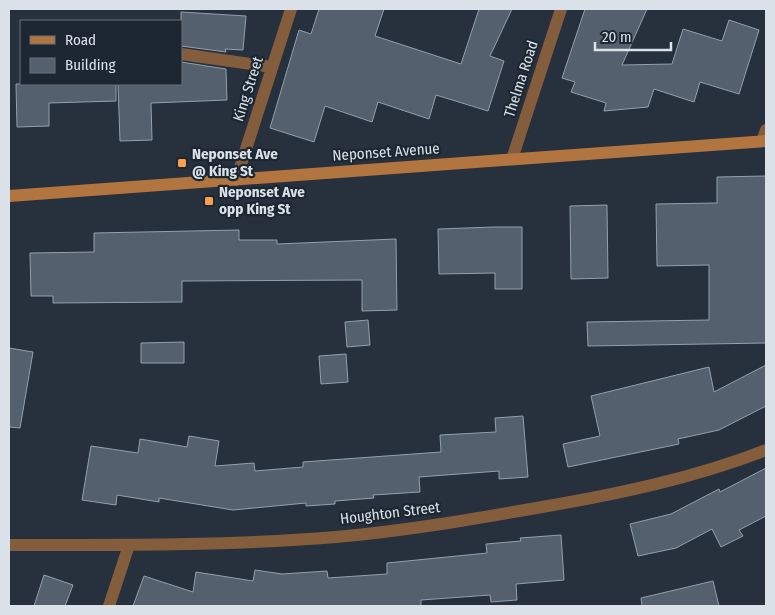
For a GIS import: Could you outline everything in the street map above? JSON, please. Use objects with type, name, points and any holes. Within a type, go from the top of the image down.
[{"type":"main road","name":"Neponset Avenue","points":[[9,197],[512,159],[765,137]]},
{"type":"street","name":"King Street","points":[[236,180],[291,9]]},
{"type":"street","name":"Thelma Road","points":[[512,159],[561,9]]},
{"type":"street","points":[[182,54],[272,67]]},
{"type":"street","name":"Houghton Street","points":[[9,545],[129,545],[337,537],[468,520],[584,500],[657,484],[766,450]]},
{"type":"street","points":[[109,606],[129,545]]},
{"type":"building","points":[[319,9],[384,9],[375,36],[461,64],[479,9],[512,9],[490,56],[504,61],[488,111],[436,95],[429,119],[378,102],[372,122],[325,106],[314,142],[270,128],[299,30],[311,34]]},
{"type":"building","points":[[585,9],[647,9],[622,65],[672,64],[683,29],[722,41],[729,20],[759,30],[739,94],[700,82],[694,102],[654,89],[648,107],[604,111],[606,103],[571,92],[575,82],[562,78]]},
{"type":"building","points":[[181,12],[246,16],[243,50],[225,49],[226,52],[182,46]]},
{"type":"building","points":[[182,62],[226,69],[227,100],[151,103],[152,140],[120,141],[118,85],[182,85]]},
{"type":"building","points":[[16,84],[116,85],[116,101],[49,103],[49,126],[17,127]]},
{"type":"building","points":[[766,176],[766,343],[588,346],[587,322],[709,320],[709,265],[657,266],[656,204],[717,203],[717,177]]},
{"type":"building","points":[[607,205],[608,278],[571,279],[570,206]]},
{"type":"building","points":[[522,227],[522,289],[495,289],[495,273],[439,274],[438,229]]},
{"type":"building","points":[[239,230],[239,240],[277,240],[277,244],[396,239],[397,310],[362,311],[362,280],[182,281],[182,302],[53,303],[53,296],[31,296],[30,253],[94,252],[94,233]]},
{"type":"building","points":[[368,320],[370,345],[347,347],[345,322]]},
{"type":"building","points":[[184,342],[184,363],[141,363],[141,343]]},
{"type":"building","points":[[9,348],[33,352],[20,428],[9,427]]},
{"type":"building","points":[[346,354],[348,382],[321,384],[319,356]]},
{"type":"building","points":[[766,365],[766,406],[719,430],[678,439],[679,444],[568,467],[563,444],[600,436],[591,396],[709,367],[714,392]]},
{"type":"building","points":[[523,416],[528,477],[499,479],[499,471],[419,477],[420,492],[373,495],[374,498],[335,501],[335,504],[306,506],[306,503],[233,510],[159,498],[159,502],[117,495],[116,505],[82,500],[91,446],[138,453],[140,439],[187,447],[189,436],[219,441],[215,466],[254,463],[255,471],[303,467],[303,462],[441,452],[440,435],[496,432],[495,418]]},
{"type":"building","points":[[766,468],[766,516],[739,530],[743,536],[721,547],[712,529],[676,548],[638,556],[630,524],[671,514],[719,489],[720,492]]},
{"type":"building","points":[[561,535],[564,580],[516,584],[517,600],[491,602],[490,595],[421,600],[421,606],[133,606],[144,576],[193,592],[196,572],[253,581],[255,570],[282,574],[327,571],[328,578],[387,574],[387,563],[487,553],[486,544],[521,541],[520,538]]},
{"type":"building","points":[[44,575],[73,585],[65,606],[34,606]]},
{"type":"building","points":[[713,581],[719,606],[642,606],[641,598]]},
{"type":"place","name":"Neponset Ave @ King St","points":[[182,163]]},
{"type":"place","name":"Neponset Ave opp King St","points":[[209,201]]}]
